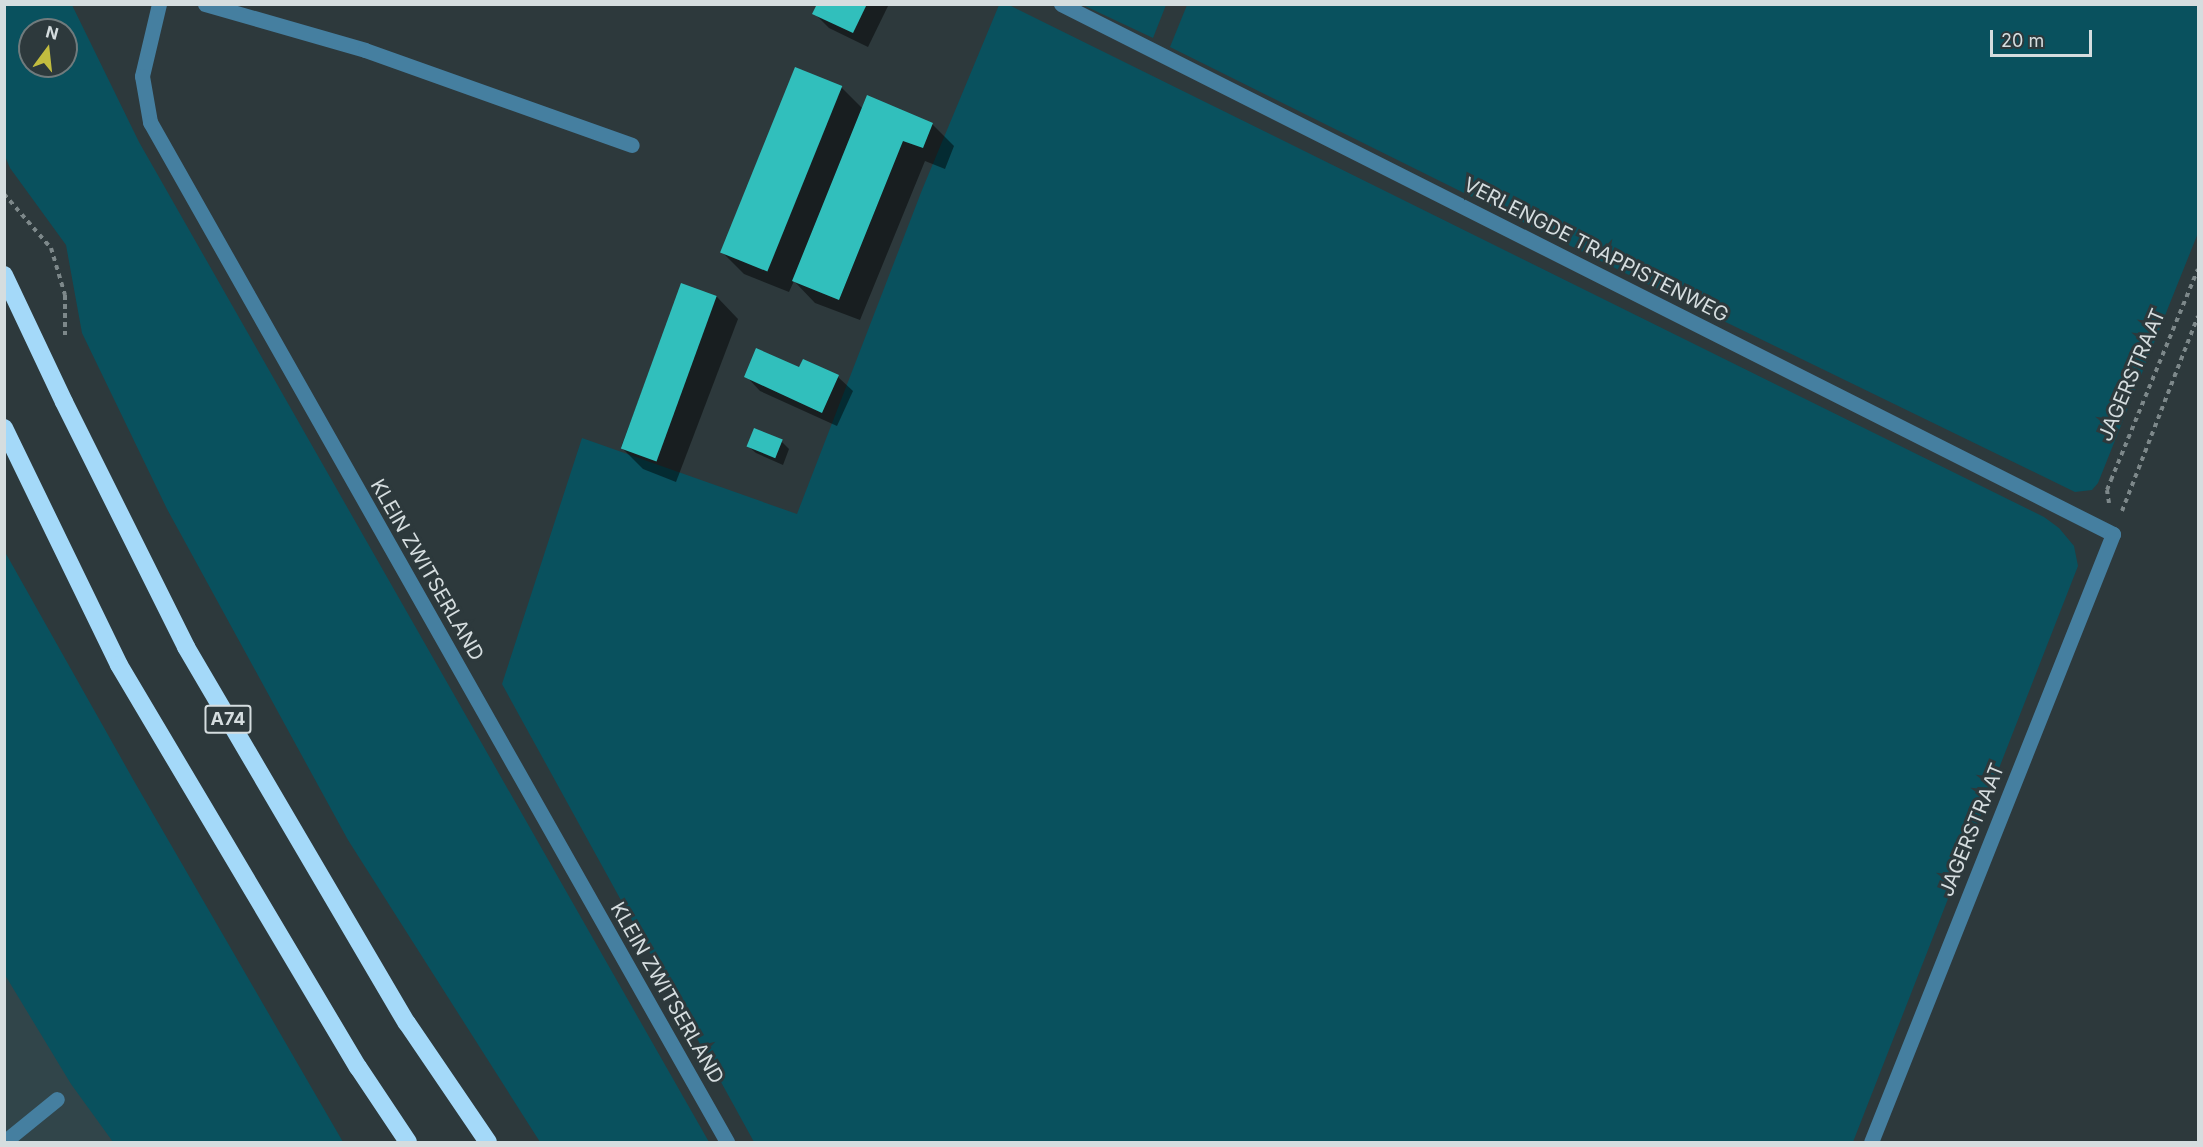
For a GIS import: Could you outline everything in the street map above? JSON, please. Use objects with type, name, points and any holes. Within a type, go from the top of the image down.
[{"type":"highway","name":"A74","points":[[4,275],[186,647],[408,1023],[488,1143]]},
{"type":"highway","points":[[4,428],[119,664],[358,1067],[408,1143]]},
{"type":"street","name":"KLEIN ZWITSERLAND","points":[[159,4],[142,76],[150,122],[727,1143]]},
{"type":"street","points":[[205,4],[365,50],[633,145]]},
{"type":"street","name":"VERLENGDE TRAPPISTENWEG","points":[[1060,4],[2113,534]]},
{"type":"street","name":"JAGERSTRAAT","points":[[1871,1143],[2113,534]]},
{"type":"street","points":[[4,1142],[57,1099]]},
{"type":"path","points":[[4,194],[51,248],[65,295],[65,343]]},
{"type":"path","name":"JAGERSTRAAT","points":[[2113,534],[2107,490],[2199,269]]},
{"type":"path","name":"JAGERSTRAAT","points":[[2113,534],[2199,316]]},
{"type":"shaded area","points":[[4,5],[72,5],[139,142],[709,1142],[540,1142],[348,840],[167,509],[82,333],[66,245],[10,168],[5,156]]},
{"type":"shaded area","points":[[999,5],[1009,5],[2044,517],[2059,528],[2074,546],[2078,566],[1853,1142],[754,1142],[502,684],[582,438],[797,514],[922,190]]},
{"type":"shaded area","points":[[1083,5],[1166,5],[1153,38]]},
{"type":"shaded area","points":[[1187,5],[2198,5],[2198,233],[2098,483],[2092,490],[2075,492],[1633,277],[1170,47]]},
{"type":"shaded area","points":[[5,552],[134,781],[343,1142],[113,1142],[71,1084],[5,975]]},
{"type":"shaded area","points":[[5,973],[127,1142],[5,1142]]},
{"type":"building","points":[[817,4],[867,4],[853,33],[812,14]]},
{"type":"building","points":[[795,67],[842,86],[767,272],[720,252]]},
{"type":"building","points":[[867,95],[933,123],[923,148],[903,141],[839,300],[792,281]]},
{"type":"building","points":[[681,283],[717,296],[657,461],[621,448]]},
{"type":"building","points":[[756,348],[799,367],[803,359],[839,375],[822,413],[744,377]]},
{"type":"building","points":[[754,428],[783,440],[775,458],[747,447]]}]
